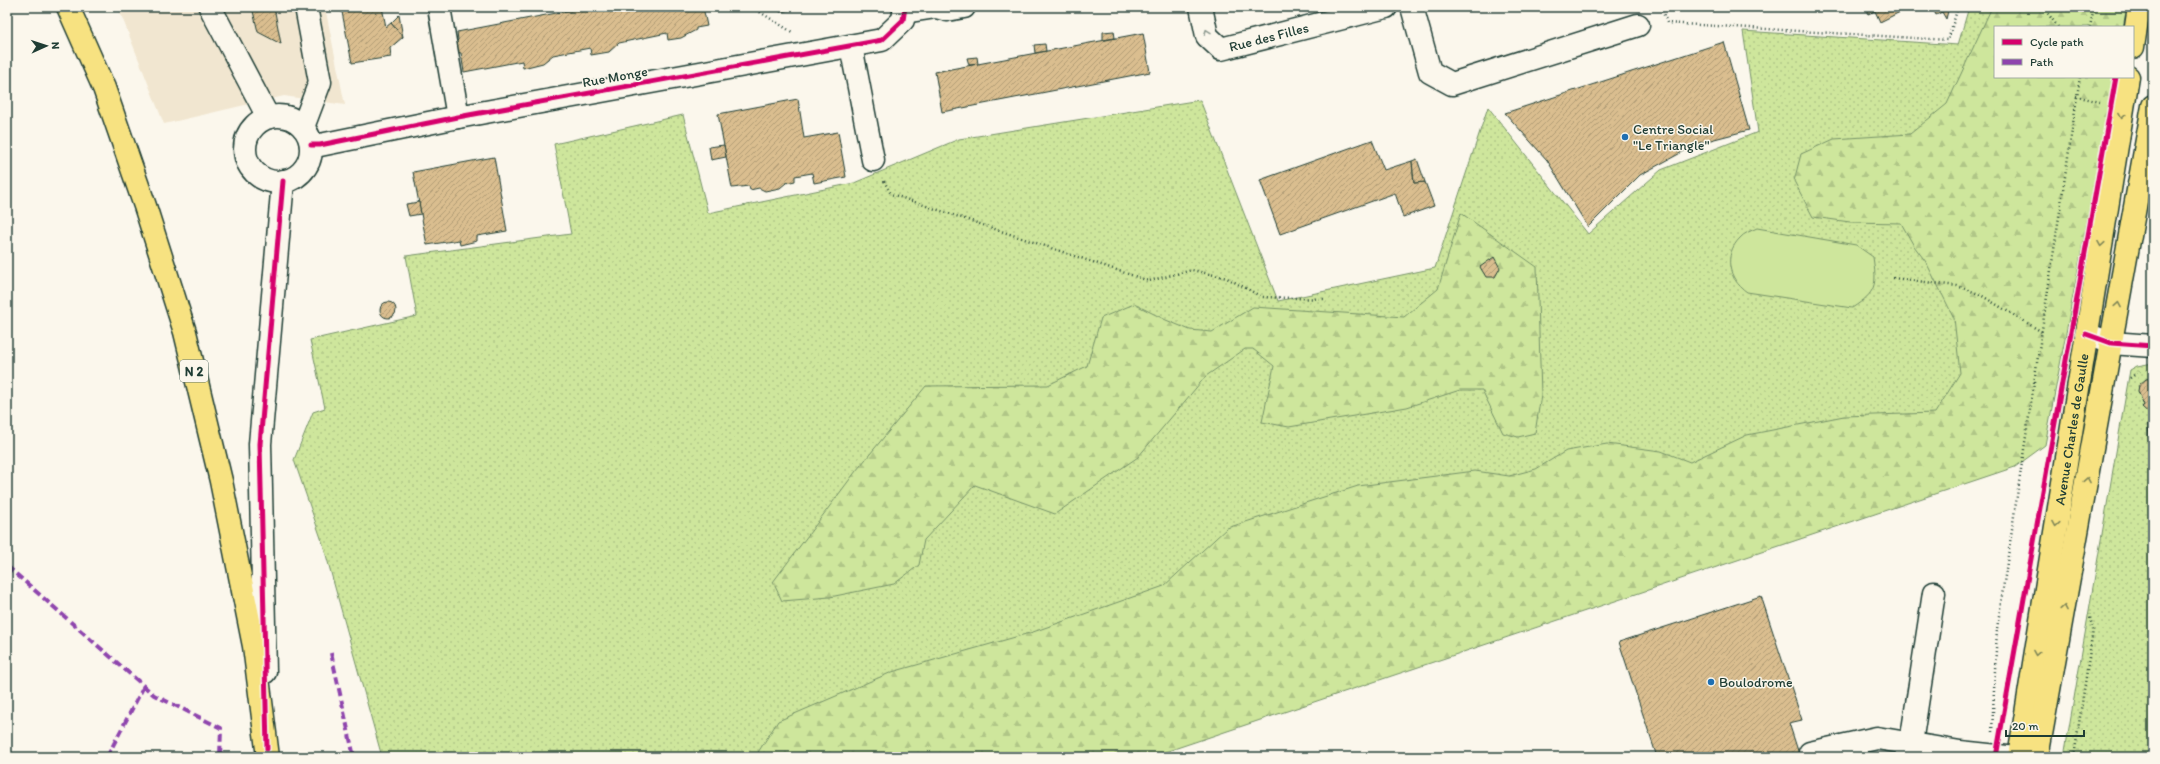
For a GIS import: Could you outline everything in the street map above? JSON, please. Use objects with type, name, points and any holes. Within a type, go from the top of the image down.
[{"type":"main road","name":"N 2","points":[[68,7],[104,88],[145,206],[185,332],[220,481],[254,646],[267,753]]},
{"type":"main road","points":[[2134,40],[2139,7]]},
{"type":"main road","name":"Avenue Charles de Gaulle","points":[[2014,756],[2128,78]]},
{"type":"main road","name":"Avenue Charles de Gaulle","points":[[2014,756],[2111,344],[2153,106]]},
{"type":"street","points":[[210,7],[268,117]]},
{"type":"street","points":[[306,7],[320,82],[307,136],[307,164],[293,178],[283,181],[272,181],[262,178],[254,171],[248,162],[245,151],[246,140],[251,130],[258,122],[268,117],[287,117],[307,136]]},
{"type":"street","points":[[439,7],[458,117]]},
{"type":"street","points":[[905,10],[936,7],[947,10],[964,7]]},
{"type":"street","name":"Rue des Filles","points":[[1201,7],[1208,36],[1221,49],[1386,7]]},
{"type":"street","points":[[1412,7],[1430,72],[1452,84],[1638,25]]},
{"type":"street","name":"Rue Monge","points":[[307,136],[320,145],[458,117],[882,40],[903,20],[905,10]]},
{"type":"street","points":[[851,46],[873,160]]},
{"type":"street","points":[[267,753],[260,444],[283,181]]},
{"type":"street","points":[[2086,334],[2111,344],[2153,346]]},
{"type":"street","points":[[1908,750],[1934,593]]},
{"type":"street","points":[[1810,753],[1877,738],[1908,750],[2014,756]]},
{"type":"path","points":[[754,7],[824,51]]},
{"type":"path","points":[[1661,7],[1667,23],[1948,40],[1958,7]]},
{"type":"path","points":[[2043,7],[2057,26]]},
{"type":"path","points":[[2090,26],[2094,7]]},
{"type":"path","points":[[2014,756],[1994,718],[1997,629],[2080,78]]},
{"type":"path","points":[[873,160],[891,194],[1149,281],[1192,270],[1227,278],[1262,297],[1324,299]]},
{"type":"path","points":[[1893,278],[1957,286],[1979,294],[2042,332]]},
{"type":"shaded area","points":[[118,7],[325,7],[345,105],[284,96],[164,124]]},
{"type":"green space","points":[[1969,7],[2120,7],[1994,26],[1994,78],[2036,449],[1104,757],[382,757],[323,544],[294,460],[313,412],[325,408],[310,340],[417,316],[406,256],[571,234],[554,144],[683,115],[708,213],[854,183],[959,139],[1200,100],[1278,301],[1435,268],[1488,107],[1588,234],[1661,170],[1758,132],[1743,31],[1958,45]]},
{"type":"green space","points":[[1992,7],[2127,7],[2123,26],[1994,26],[1994,78],[2114,78],[2045,445],[2015,467],[1150,757],[755,757],[778,721],[892,672],[1033,632],[1164,586],[1227,528],[1358,486],[1475,471],[1509,476],[1536,469],[1566,451],[1607,444],[1661,451],[1690,462],[1747,435],[1844,416],[1935,413],[1960,373],[1954,318],[1926,262],[1914,246],[1901,223],[1850,222],[1813,217],[1794,181],[1801,154],[1834,139],[1910,134],[1947,104]]},
{"type":"green space","points":[[1461,213],[1537,267],[1541,395],[1535,433],[1518,437],[1503,433],[1482,390],[1460,390],[1407,407],[1289,427],[1262,422],[1274,366],[1253,349],[1245,349],[1206,376],[1138,457],[1055,514],[975,485],[924,540],[919,565],[894,584],[830,597],[782,601],[773,582],[856,471],[926,386],[1048,385],[1087,366],[1101,318],[1134,304],[1190,330],[1212,332],[1253,307],[1404,317],[1438,289]]},
{"type":"green space","points":[[1757,228],[1856,245],[1873,257],[1875,281],[1871,292],[1852,308],[1747,292],[1741,287],[1732,274],[1730,266],[1731,252],[1742,236]]},
{"type":"green space","points":[[2153,363],[2153,757],[2064,757],[2130,370],[2137,366]]},
{"type":"building","points":[[252,7],[274,7],[281,44],[258,32]]},
{"type":"building","points":[[341,7],[382,7],[386,27],[391,23],[403,37],[390,48],[391,57],[352,63]]},
{"type":"building","points":[[588,7],[703,7],[707,26],[696,28],[696,30],[681,38],[668,40],[667,33],[619,43],[609,52],[591,55],[590,48],[553,55],[543,63],[523,68],[522,61],[464,72],[461,53],[457,52],[453,45],[458,40],[457,32]]},
{"type":"building","points":[[779,7],[805,7],[780,12]]},
{"type":"building","points":[[1864,7],[1910,7],[1880,22],[1875,11],[1868,14]]},
{"type":"building","points":[[1932,7],[1940,7],[1942,12],[1936,15]]},
{"type":"building","points":[[1940,7],[1949,7],[1946,19],[1942,12]]},
{"type":"building","points":[[399,15],[403,37],[391,23]]},
{"type":"building","points":[[1114,31],[1115,38],[1103,40],[1103,32]]},
{"type":"building","points":[[1143,33],[1150,72],[942,112],[935,72]]},
{"type":"building","name":"Centre Social \"Le Triangle\"","points":[[1724,42],[1749,130],[1699,143],[1640,175],[1588,227],[1547,160],[1505,113]]},
{"type":"building","points":[[1045,44],[1046,51],[1035,53],[1034,45]]},
{"type":"building","points":[[977,57],[978,64],[969,65],[967,58]]},
{"type":"building","points":[[798,99],[804,138],[838,132],[846,177],[814,183],[812,173],[795,176],[795,181],[786,183],[780,188],[765,191],[759,188],[750,190],[749,186],[732,188],[718,114]]},
{"type":"building","points":[[1372,140],[1384,170],[1412,161],[1414,183],[1425,182],[1434,206],[1403,217],[1395,193],[1280,234],[1260,180]]},
{"type":"building","points":[[724,145],[726,157],[711,160],[709,147]]},
{"type":"building","points":[[494,157],[507,231],[477,236],[477,241],[460,245],[459,240],[427,245],[413,172]]},
{"type":"building","points":[[1417,159],[1425,182],[1414,183],[1412,161]]},
{"type":"building","points":[[419,202],[421,214],[409,216],[406,204]]},
{"type":"building","points":[[1494,257],[1500,268],[1495,277],[1486,277],[1480,267]]},
{"type":"building","points":[[388,302],[394,304],[396,310],[394,316],[388,318],[382,316],[380,310],[382,304]]},
{"type":"building","points":[[2153,378],[2153,417],[2142,407],[2144,405],[2138,391],[2139,385],[2146,379]]},
{"type":"building","points":[[2153,420],[2153,442],[2149,438],[2148,425]]},
{"type":"building","name":"Boulodrome","points":[[1761,596],[1802,720],[1789,723],[1800,757],[1657,757],[1619,642]]},
{"type":"marked path","points":[[7,566],[154,695],[221,728],[220,757]]},
{"type":"marked path","points":[[331,653],[354,757]]},
{"type":"marked path","points":[[107,757],[144,686]]},
{"type":"cycle path","points":[[311,145],[320,145],[458,117],[882,40],[903,20],[905,7]]},
{"type":"cycle path","points":[[1996,757],[2116,78]]},
{"type":"cycle path","points":[[267,749],[260,444],[283,181]]},
{"type":"cycle path","points":[[2086,334],[2111,343],[2153,346]]},
{"type":"place","name":"Centre Social \"Le Triangle\"","points":[[1625,137]]},
{"type":"place","name":"Boulodrome","points":[[1711,682]]}]
